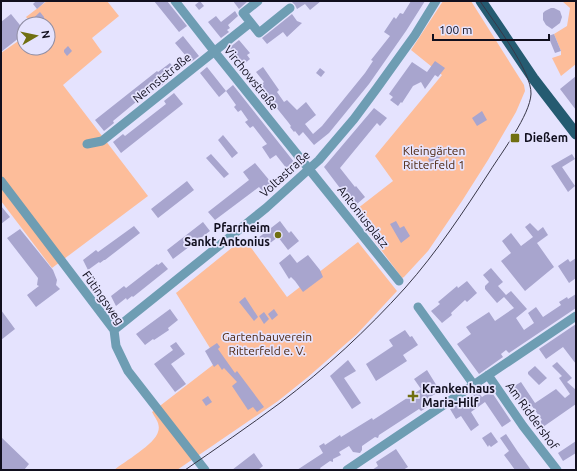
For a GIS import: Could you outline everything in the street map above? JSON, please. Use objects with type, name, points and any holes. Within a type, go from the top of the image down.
[{"type":"main road","points":[[481,1],[533,78],[576,134]]},
{"type":"street","name":"Virchowstraße","points":[[175,1],[309,168]]},
{"type":"street","points":[[258,1],[243,13],[259,33],[289,7]]},
{"type":"street","name":"Voltastraße","points":[[114,330],[266,208],[319,160],[354,120],[415,35],[436,1]]},
{"type":"street","name":"Nernststraße","points":[[87,144],[102,141],[250,23]]},
{"type":"street","name":"Antoniusplatz","points":[[309,168],[399,282]]},
{"type":"street","name":"Fütingsweg","points":[[1,181],[114,330],[116,346],[128,371],[205,470]]},
{"type":"street","points":[[418,307],[474,384]]},
{"type":"street","points":[[347,470],[576,316]]},
{"type":"street","name":"Am Riddershof","points":[[488,375],[523,426],[556,470]]},
{"type":"green space","points":[[47,1],[107,1],[119,16],[92,38],[102,52],[63,85],[148,196],[52,268],[1,201],[1,53],[16,43],[16,56],[56,56],[56,16],[27,16]]},
{"type":"green space","name":"Kleingärten Ritterfeld 1","points":[[443,1],[471,1],[524,85],[525,91],[516,112],[462,201],[428,251],[402,278],[353,212],[393,181],[375,156],[442,75],[411,50]]},
{"type":"green space","points":[[562,1],[576,1],[576,64],[561,76],[552,58],[561,55],[561,51],[554,34],[567,26],[570,8]]},
{"type":"green space","name":"Gartenbauverein Ritterfeld e. V.","points":[[244,238],[287,297],[358,242],[397,291],[357,334],[308,377],[278,401],[177,470],[114,470],[139,452],[156,437],[159,426],[152,412],[218,361],[176,293]]},
{"type":"building","points":[[36,1],[46,1],[37,9],[33,4]]},
{"type":"building","points":[[154,1],[167,1],[187,26],[179,32]]},
{"type":"building","points":[[200,1],[204,6],[199,10],[195,5]]},
{"type":"building","points":[[233,1],[248,1],[239,9]]},
{"type":"building","points":[[291,1],[321,1],[310,10],[305,4],[297,9]]},
{"type":"building","points":[[411,1],[425,1],[369,84],[329,133],[314,145],[303,132],[299,136],[295,131],[294,132],[288,122],[259,86],[264,82],[256,72],[263,67],[279,90],[277,92],[284,102],[287,100],[297,110],[306,102],[316,115],[305,124],[313,134],[322,126],[365,73],[373,61],[371,60],[390,36],[384,32],[394,17],[396,19],[400,13],[403,14]]},
{"type":"building","points":[[551,8],[560,11],[562,17],[560,23],[552,29],[546,25],[543,20],[543,13]]},
{"type":"building","points":[[235,11],[238,16],[228,25],[230,28],[227,30],[229,32],[221,38],[208,22],[216,16],[221,22]]},
{"type":"building","points":[[40,12],[43,16],[36,16]]},
{"type":"building","points":[[11,14],[16,20],[16,40],[1,52],[1,22]]},
{"type":"building","points":[[292,14],[297,21],[302,23],[287,37],[283,32],[267,44],[262,38]]},
{"type":"building","points":[[554,34],[561,51],[555,53],[548,36]]},
{"type":"building","points":[[183,36],[199,56],[191,62],[175,43]]},
{"type":"building","points":[[239,40],[250,53],[247,55],[250,59],[243,65],[229,48]]},
{"type":"building","points":[[68,46],[72,51],[67,56],[64,50]]},
{"type":"building","points":[[435,61],[445,68],[438,77],[435,75],[425,89],[421,82],[413,86],[402,103],[401,102],[398,106],[390,100],[393,97],[389,94],[412,62],[427,72]]},
{"type":"building","points":[[170,63],[174,68],[162,77],[166,82],[155,90],[153,88],[113,121],[114,123],[104,131],[95,120],[157,71],[158,72]]},
{"type":"building","points":[[207,67],[226,91],[219,97],[200,73]]},
{"type":"building","points":[[320,68],[325,72],[321,77],[316,73]]},
{"type":"building","points":[[576,76],[576,110],[560,89]]},
{"type":"building","points":[[233,85],[298,167],[291,174],[276,155],[270,159],[262,147],[267,144],[253,126],[250,128],[245,122],[248,120],[241,110],[238,112],[234,107],[236,105],[226,91]]},
{"type":"building","points":[[174,93],[183,104],[121,153],[113,142],[123,134],[125,136],[166,104],[164,101]]},
{"type":"building","points":[[374,108],[387,118],[380,126],[377,123],[340,168],[365,197],[357,204],[352,198],[349,200],[324,167]]},
{"type":"building","points":[[482,111],[487,120],[477,126],[472,118]]},
{"type":"building","points":[[223,135],[238,153],[232,158],[218,140]]},
{"type":"building","points":[[444,148],[448,153],[430,163],[428,159]]},
{"type":"building","points":[[211,154],[229,174],[224,178],[206,158]]},
{"type":"building","points":[[572,154],[575,159],[562,167],[575,186],[568,192],[551,166]]},
{"type":"building","points":[[255,163],[275,187],[265,194],[259,187],[215,220],[208,212],[249,180],[243,172]]},
{"type":"building","points":[[187,181],[194,190],[158,218],[151,209]]},
{"type":"building","points":[[1,206],[10,217],[1,224]]},
{"type":"building","name":"Pfarrheim Sankt Antonius","points":[[280,221],[289,233],[291,231],[299,241],[288,250],[278,237],[265,247],[258,238]]},
{"type":"building","points":[[396,221],[400,228],[404,226],[410,236],[401,243],[390,224]]},
{"type":"building","points":[[203,222],[210,231],[173,259],[167,250]]},
{"type":"building","points":[[530,223],[538,231],[543,227],[548,235],[537,243],[554,267],[525,291],[501,261],[511,253],[502,241],[511,233],[521,246],[533,237],[525,227]]},
{"type":"building","points":[[134,226],[140,233],[105,260],[100,263],[99,262],[88,270],[83,260],[96,250],[98,252]]},
{"type":"building","points":[[20,229],[53,270],[57,280],[56,285],[60,289],[36,307],[27,295],[39,286],[37,285],[38,278],[7,238]]},
{"type":"building","points":[[290,254],[297,263],[308,255],[320,270],[323,277],[303,292],[291,277],[289,279],[279,263]]},
{"type":"building","points":[[576,258],[576,278],[569,283],[558,266],[568,259],[570,262]]},
{"type":"building","points":[[162,262],[168,269],[133,297],[132,296],[127,300],[126,298],[116,306],[111,296],[124,286],[126,288],[157,264],[158,265]]},
{"type":"building","points":[[491,268],[503,282],[498,286],[506,295],[511,291],[527,309],[516,318],[524,330],[534,323],[528,313],[536,307],[543,317],[561,305],[559,302],[576,294],[576,308],[509,353],[506,350],[501,354],[503,357],[479,374],[457,344],[471,334],[466,327],[489,312],[495,321],[514,308],[504,297],[497,303],[485,289],[485,286],[489,282],[483,275]]},
{"type":"building","points":[[467,281],[477,293],[467,302],[465,300],[451,313],[452,315],[442,323],[431,311],[440,304],[438,302],[457,286],[458,288]]},
{"type":"building","points":[[245,297],[258,317],[254,321],[239,302]]},
{"type":"building","points":[[170,309],[178,320],[168,328],[169,330],[145,345],[136,334]]},
{"type":"building","points":[[274,309],[278,315],[272,320],[268,314]]},
{"type":"building","points":[[1,310],[15,329],[1,340]]},
{"type":"building","points":[[264,312],[269,319],[264,324],[259,316]]},
{"type":"building","points":[[576,324],[576,364],[563,347],[546,359],[539,349]]},
{"type":"building","points":[[405,330],[410,337],[412,336],[418,345],[403,355],[407,361],[376,381],[366,364],[393,346],[389,340]]},
{"type":"building","points":[[176,342],[185,354],[171,364],[186,384],[175,392],[154,364],[173,350],[170,346]]},
{"type":"building","points":[[217,343],[220,347],[218,349],[235,373],[237,371],[264,407],[257,412],[253,407],[248,410],[232,386],[237,382],[224,368],[222,370],[218,364],[214,367],[205,351]]},
{"type":"building","points":[[348,360],[356,371],[344,378],[361,403],[352,409],[330,376]]},
{"type":"building","points":[[557,362],[572,378],[567,382],[576,390],[576,404],[543,427],[539,422],[542,420],[532,406],[526,410],[511,388],[521,382],[535,403],[556,389],[565,398],[570,394],[559,378],[562,376],[552,366]]},
{"type":"building","points":[[535,366],[547,378],[539,385],[528,374],[528,372]]},
{"type":"building","points":[[427,370],[440,391],[427,399],[431,405],[421,411],[419,409],[379,435],[378,438],[375,437],[362,446],[360,453],[353,452],[349,446],[339,452],[341,455],[333,459],[333,462],[330,461],[320,468],[321,470],[297,470],[323,453],[319,446],[324,443],[325,445],[340,435],[341,437],[372,418],[373,420],[421,389],[414,379]]},
{"type":"building","points":[[477,391],[482,397],[491,391],[511,421],[502,427],[485,402],[471,412],[479,425],[471,431],[461,416],[456,419],[450,409]]},
{"type":"building","points":[[208,396],[212,402],[206,406],[202,400]]},
{"type":"building","points":[[491,432],[498,442],[491,447],[489,445],[488,447],[482,438]]},
{"type":"building","points":[[506,434],[531,470],[515,470],[504,455],[509,451],[500,438]]},
{"type":"building","points":[[1,437],[29,464],[24,470],[1,470]]},
{"type":"building","points":[[576,441],[576,453],[563,461],[558,453]]},
{"type":"building","points":[[396,449],[408,467],[403,470],[372,470],[378,466],[376,462]]},
{"type":"building","points":[[254,453],[263,466],[258,470],[232,470]]},
{"type":"tram line","points":[[185,470],[297,390],[329,363],[376,319],[405,288],[439,246],[508,144],[526,112],[531,94],[530,84],[511,46],[480,1]]},
{"type":"place","name":"Dießem","points":[[515,138]]},
{"type":"place","name":"Pfarrheim Sankt Antonius","points":[[278,235]]},
{"type":"place","name":"Krankenhaus Maria-Hilf","points":[[413,396]]}]
